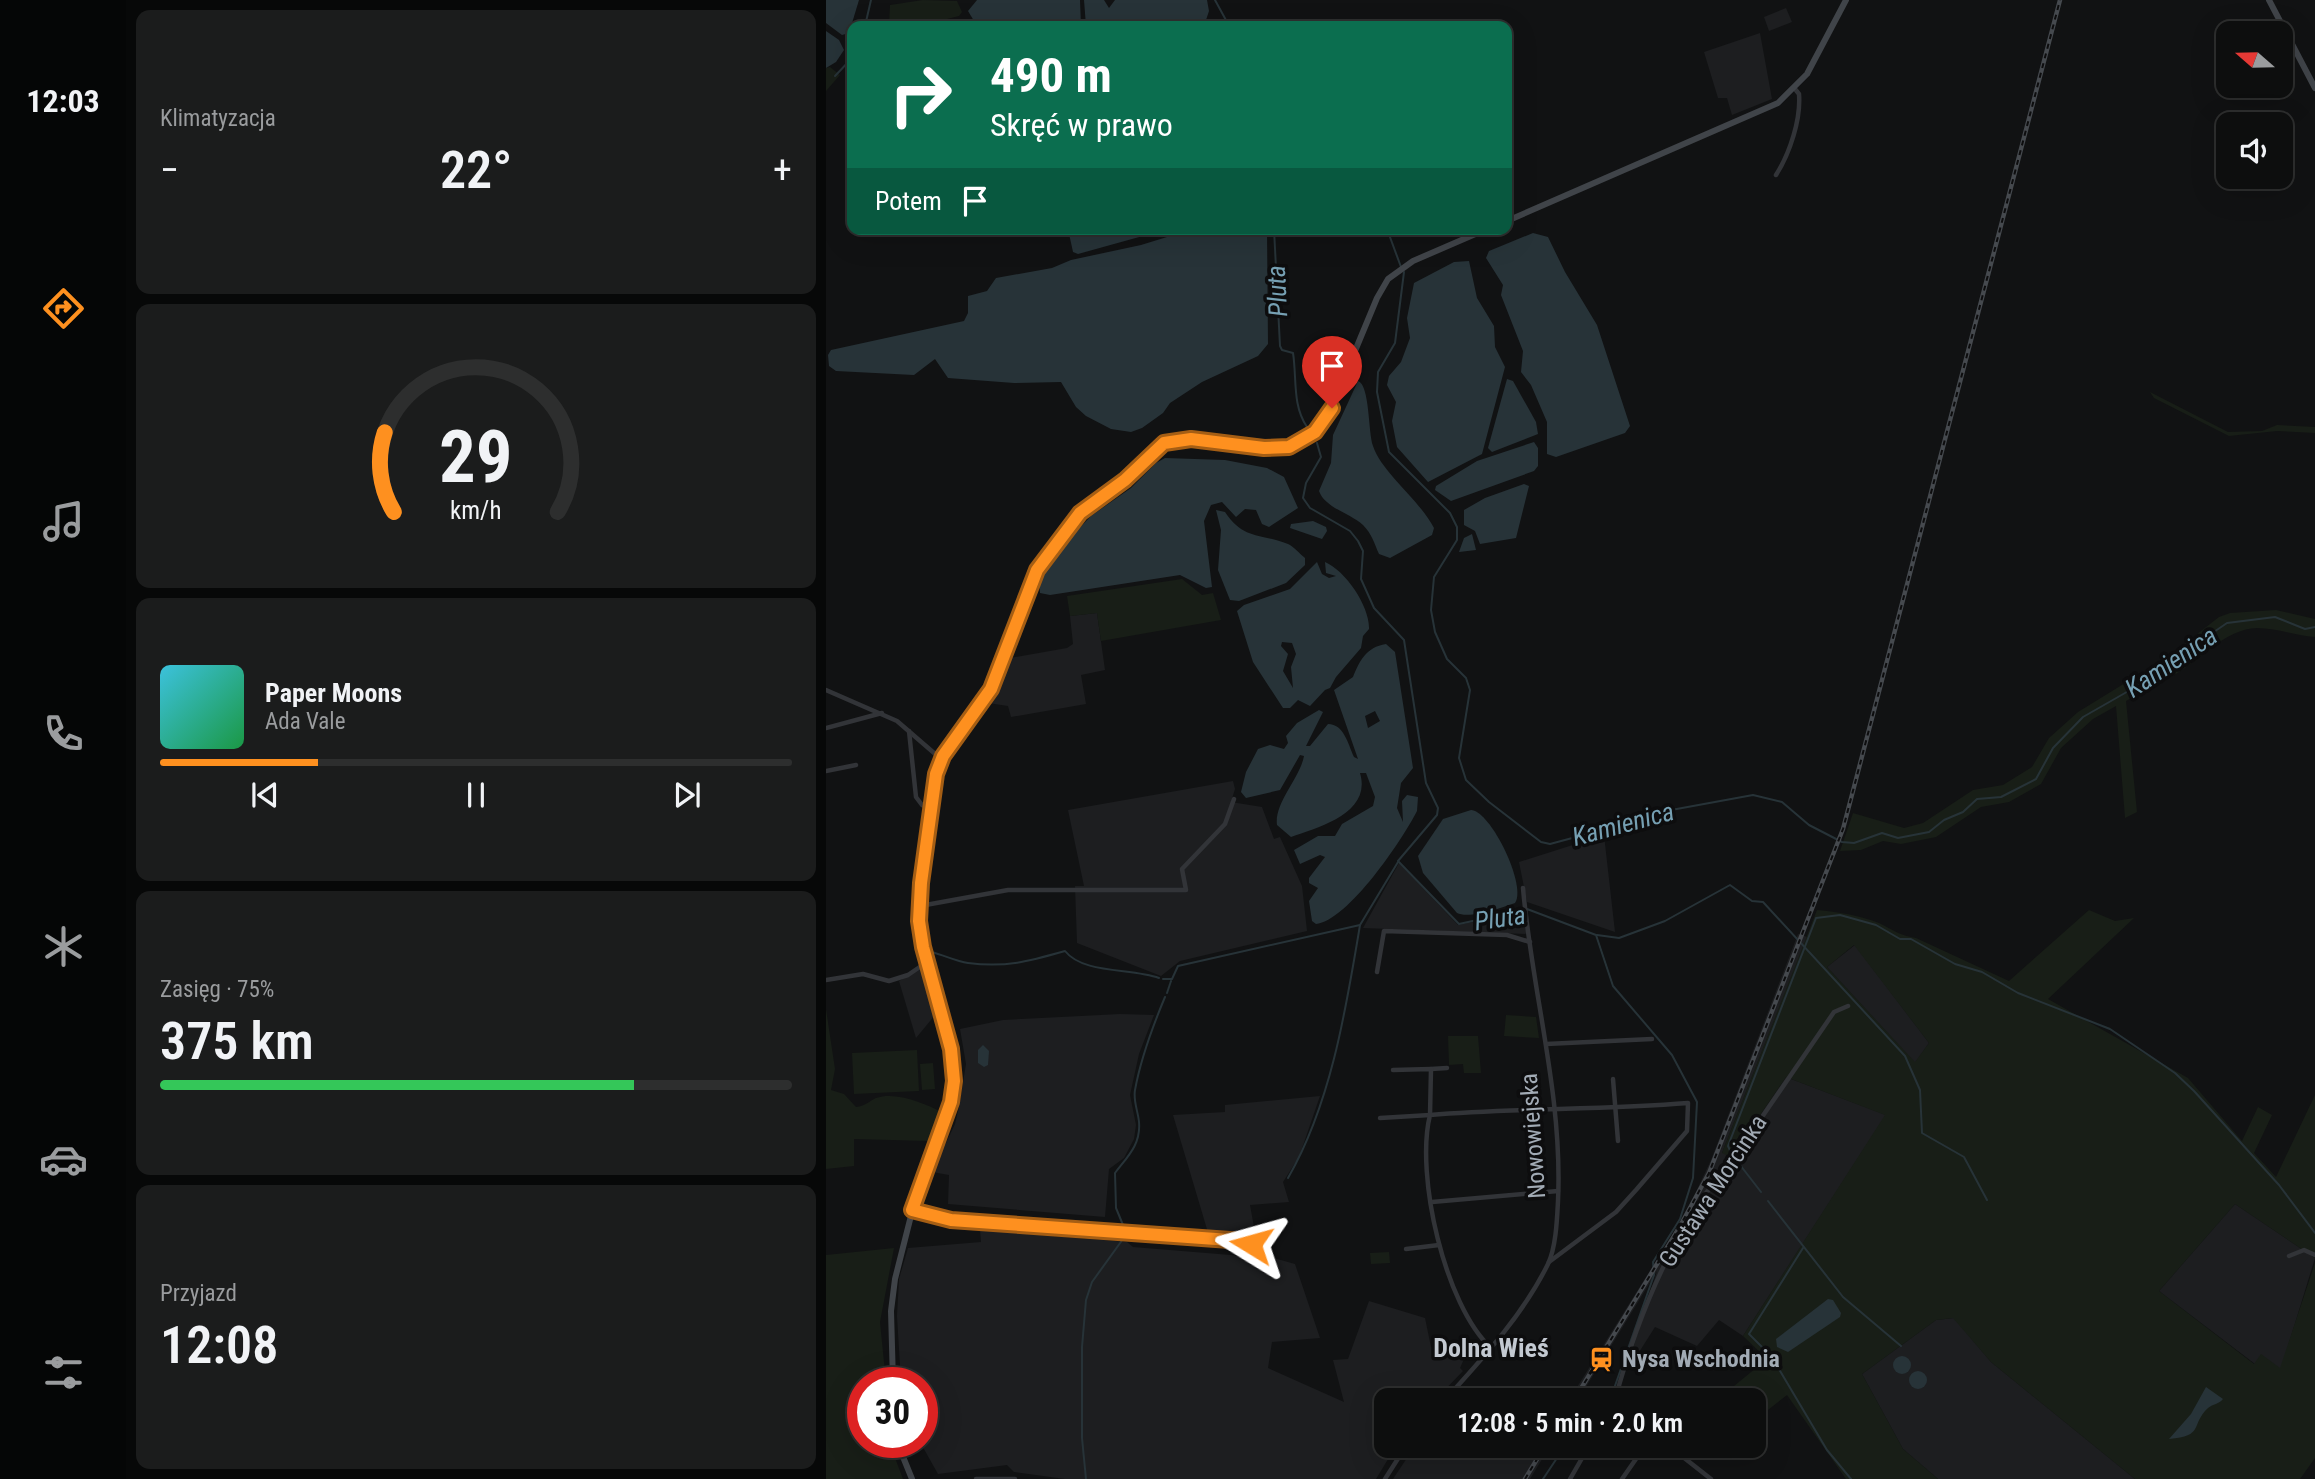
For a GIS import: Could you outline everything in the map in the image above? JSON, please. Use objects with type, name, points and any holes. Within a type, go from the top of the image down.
[{"type":"street","points":[[1512,219],[1758,113],[1795,89],[1807,74],[1846,0]]},
{"type":"street","points":[[2269,0],[2315,89]]},
{"type":"street","points":[[1776,175],[1788,150],[1798,110],[1799,93],[1795,89]]},
{"type":"street","points":[[893,1367],[893,1294],[912,1210],[951,1102],[954,1081],[951,1049],[927,962],[919,906],[931,808],[941,759],[988,695],[1033,579],[1075,518],[1125,480],[1156,449],[1170,441],[1191,439],[1277,448],[1293,446],[1312,435],[1332,408],[1379,294],[1401,268],[1474,235]]},
{"type":"street","points":[[826,690],[882,713],[909,730],[941,759]]},
{"type":"street","points":[[826,728],[882,713]]},
{"type":"street","points":[[909,730],[916,797],[922,805],[931,808]]},
{"type":"street","points":[[826,771],[856,765]]},
{"type":"street","points":[[919,906],[1008,890],[1186,890],[1182,869],[1225,824],[1234,799]]},
{"type":"street","name":"Nowowiejska","points":[[1455,1388],[1491,1348],[1549,1262],[1558,1191],[1555,1110],[1523,888]]},
{"type":"street","points":[[1377,972],[1384,931],[1507,935],[1531,942]]},
{"type":"street","points":[[826,980],[863,974],[889,981],[908,975],[927,962]]},
{"type":"street","name":"Gustawa Morcinka","points":[[1619,1388],[1640,1318],[1658,1275],[1719,1173],[1738,1152],[1834,1012],[1848,1006]]},
{"type":"street","name":"Nowowiejska","points":[[1546,1044],[1651,1040]]},
{"type":"street","points":[[1393,1070],[1447,1068]]},
{"type":"street","points":[[1431,1069],[1426,1165],[1439,1245],[1469,1319],[1477,1334],[1491,1348]]},
{"type":"street","points":[[1613,1079],[1618,1141]]},
{"type":"street","points":[[1380,1118],[1615,1109],[1688,1103],[1688,1131],[1616,1212],[1549,1262]]},
{"type":"street","points":[[1432,1202],[1558,1191]]},
{"type":"street","points":[[912,1210],[951,1220],[1244,1241],[1251,1244]]},
{"type":"street","points":[[1406,1249],[1439,1245]]},
{"type":"street","points":[[2289,1256],[2304,1250],[2315,1255]]},
{"type":"street","points":[[903,1458],[912,1479]]},
{"type":"street","points":[[1385,1479],[1398,1458]]},
{"type":"street","points":[[1570,1479],[1582,1458]]},
{"type":"street","points":[[1622,1479],[1636,1458]]},
{"type":"street","points":[[1684,1458],[1710,1479]]},
{"type":"street","points":[[976,1479],[1015,1479]]},
{"type":"shaded area","points":[[826,0],[859,0],[853,21],[847,21],[847,34],[842,35],[826,23]]},
{"type":"shaded area","points":[[923,0],[957,1],[962,12],[959,16],[939,21],[889,21],[890,5]]},
{"type":"shaded area","points":[[977,0],[1080,0],[1081,21],[974,21],[968,11]]},
{"type":"shaded area","points":[[1084,0],[1104,0],[1109,8],[1115,0],[1207,0],[1209,11],[1206,21],[1086,21]]},
{"type":"shaded area","points":[[1786,8],[1792,22],[1769,31],[1764,17]]},
{"type":"shaded area","points":[[826,31],[839,40],[844,50],[836,62],[826,68]]},
{"type":"shaded area","points":[[1760,33],[1772,99],[1732,115],[1727,98],[1718,98],[1704,52]]},
{"type":"shaded area","points":[[830,67],[840,75],[826,91],[826,68]]},
{"type":"shaded area","points":[[1533,233],[1548,237],[1565,272],[1597,325],[1630,426],[1625,433],[1556,457],[1547,454],[1547,422],[1531,385],[1521,372],[1523,351],[1501,295],[1503,285],[1486,258],[1489,251]]},
{"type":"shaded area","points":[[1069,235],[1146,235],[1078,254],[1073,252]]},
{"type":"shaded area","points":[[1174,235],[1267,235],[1268,344],[1258,356],[1202,382],[1170,403],[1163,413],[1142,428],[1131,432],[1111,429],[1086,416],[1076,407],[1061,382],[1014,383],[948,378],[935,359],[914,375],[836,371],[829,366],[828,355],[831,350],[964,321],[968,313],[968,296],[987,291],[996,278],[1052,268],[1071,260]]},
{"type":"shaded area","points":[[1469,261],[1477,298],[1494,326],[1495,347],[1505,367],[1482,454],[1428,482],[1397,447],[1392,421],[1396,402],[1387,385],[1389,376],[1401,362],[1410,338],[1407,318],[1414,283],[1454,262]]},
{"type":"shaded area","points":[[1507,379],[1513,381],[1536,422],[1538,434],[1492,452],[1488,448]]},
{"type":"shaded area","points":[[1358,381],[1365,391],[1371,439],[1378,456],[1434,528],[1432,535],[1390,558],[1379,554],[1371,535],[1363,525],[1332,506],[1319,491],[1331,463],[1333,435]]},
{"type":"shaded area","points":[[2150,392],[2228,432],[2262,431],[2277,425],[2315,427],[2315,433],[2277,431],[2229,436],[2154,398]]},
{"type":"shaded area","points":[[1534,442],[1538,448],[1538,466],[1534,471],[1451,501],[1435,490],[1436,486],[1477,461]]},
{"type":"shaded area","points":[[1165,458],[1225,460],[1267,468],[1284,477],[1298,508],[1269,527],[1262,524],[1256,510],[1245,509],[1236,517],[1222,502],[1211,505],[1204,521],[1212,587],[1206,588],[1180,575],[1050,595],[1040,593],[1039,580],[1066,542],[1091,516],[1131,488],[1156,463]]},
{"type":"shaded area","points":[[1524,484],[1529,486],[1516,538],[1480,544],[1475,531],[1464,525],[1464,510],[1485,498]]},
{"type":"shaded area","points":[[1216,510],[1225,512],[1246,532],[1290,545],[1305,558],[1305,565],[1286,583],[1239,601],[1230,600],[1218,570],[1221,530]]},
{"type":"shaded area","points":[[1313,521],[1326,527],[1327,531],[1322,539],[1290,528],[1291,524]]},
{"type":"shaded area","points":[[1472,534],[1476,550],[1459,552],[1464,538]]},
{"type":"shaded area","points":[[1317,562],[1322,574],[1329,578],[1336,576],[1326,573],[1325,562],[1341,573],[1355,591],[1366,611],[1369,629],[1363,636],[1361,648],[1330,688],[1310,706],[1298,700],[1290,708],[1283,708],[1253,662],[1237,611],[1244,605],[1290,589]],"holes":[[[1282,642],[1292,643],[1296,654],[1291,667],[1293,688],[1283,671],[1288,654],[1281,646]]]},
{"type":"shaded area","points":[[1182,579],[1202,595],[1213,593],[1221,620],[1101,641],[1097,613],[1070,616],[1067,596]]},
{"type":"shaded area","points":[[2276,610],[2315,619],[2315,637],[2265,628],[2235,633],[2179,672],[2126,701],[2137,812],[2125,818],[2116,706],[2093,719],[2061,748],[2041,784],[2009,802],[1981,807],[1936,837],[1901,844],[1883,841],[1861,850],[1840,851],[1853,813],[1904,828],[1923,823],[1973,790],[2003,785],[2032,767],[2049,738],[2078,712],[2169,656],[2219,617],[2230,613]]},
{"type":"shaded area","points":[[1097,613],[1105,670],[1081,675],[1086,704],[1011,717],[1008,706],[988,703],[1010,658],[1067,648],[1073,644],[1070,616]]},
{"type":"shaded area","points":[[1386,644],[1395,652],[1413,768],[1401,783],[1397,808],[1403,822],[1402,801],[1407,795],[1418,797],[1417,811],[1400,840],[1358,894],[1329,919],[1316,924],[1312,921],[1309,901],[1318,888],[1309,883],[1309,878],[1325,857],[1320,855],[1300,864],[1294,850],[1318,836],[1335,836],[1342,824],[1373,806],[1375,797],[1366,773],[1360,773],[1362,787],[1351,808],[1328,823],[1291,837],[1277,825],[1277,817],[1304,756],[1300,755],[1280,790],[1246,798],[1241,792],[1246,772],[1258,749],[1270,745],[1284,749],[1288,743],[1286,736],[1297,723],[1319,710],[1323,712],[1306,746],[1310,746],[1328,724],[1333,725],[1342,731],[1354,757],[1358,759],[1334,690],[1353,677],[1364,656]],"holes":[[[1375,711],[1380,721],[1368,728],[1365,716]]]},
{"type":"shaded area","points":[[1233,781],[1235,789],[1231,802],[1262,807],[1274,839],[1280,837],[1302,886],[1307,931],[1180,961],[1161,976],[1077,943],[1075,886],[1084,886],[1068,810]]},
{"type":"shaded area","points":[[1471,810],[1479,814],[1497,835],[1512,866],[1517,894],[1515,903],[1469,915],[1457,913],[1423,873],[1418,856],[1443,819]]},
{"type":"shaded area","points":[[1604,835],[1615,932],[1527,902],[1519,862]]},
{"type":"shaded area","points":[[1399,863],[1458,925],[1524,912],[1528,934],[1363,928]]},
{"type":"shaded area","points":[[1817,910],[1848,914],[1879,923],[2009,981],[2089,910],[2115,921],[2134,918],[2048,999],[2188,1078],[2242,1141],[2258,1107],[2272,1115],[2254,1153],[2276,1177],[2315,1095],[2315,1258],[2235,1204],[2159,1291],[2254,1364],[2261,1354],[2280,1368],[2315,1263],[2315,1458],[2300,1479],[2135,1479],[1991,1362],[1953,1318],[1936,1320],[1862,1374],[1903,1449],[1938,1479],[1846,1479],[1787,1395],[1766,1412],[1766,1388],[1732,1388],[1767,1359],[1743,1336],[1885,1115],[1786,1077],[1735,1152],[1726,1155],[1722,1153]],"holes":[[[1854,945],[1929,1043],[1915,1062],[1827,967]]]},
{"type":"shaded area","points":[[1798,934],[1807,937],[1722,1153],[1735,1152],[1786,1077],[1886,1115],[1743,1336],[1719,1320],[1697,1346],[1655,1327],[1636,1357],[1631,1355],[1657,1271],[1585,1388],[1577,1388],[1686,1213],[1711,1160]]},
{"type":"shaded area","points":[[1855,945],[1929,1043],[1915,1063],[1827,967]]},
{"type":"shaded area","points":[[925,966],[935,1015],[916,1038],[899,981]]},
{"type":"shaded area","points":[[826,1009],[835,1069],[831,1090],[844,1094],[856,1107],[876,1098],[892,1096],[918,1102],[941,1112],[928,1141],[854,1139],[854,1166],[826,1169]]},
{"type":"shaded area","points":[[1120,1014],[1154,1015],[1139,1054],[1130,1095],[1136,1125],[1134,1139],[1124,1158],[1109,1169],[1105,1217],[948,1204],[949,1175],[932,1172],[955,1124],[959,1107],[966,1064],[960,1029],[1003,1020]]},
{"type":"shaded area","points":[[1506,1015],[1536,1017],[1539,1038],[1504,1036]]},
{"type":"shaded area","points":[[1448,1036],[1478,1036],[1481,1073],[1464,1073],[1463,1064],[1449,1065]]},
{"type":"shaded area","points":[[983,1045],[989,1051],[988,1065],[984,1067],[978,1063],[978,1050]]},
{"type":"shaded area","points":[[917,1050],[919,1091],[854,1094],[852,1053]]},
{"type":"shaded area","points":[[933,1063],[935,1089],[922,1090],[920,1064]]},
{"type":"shaded area","points":[[1320,1096],[1299,1157],[1283,1182],[1289,1202],[1250,1205],[1256,1238],[1209,1236],[1173,1115],[1225,1112],[1225,1105]]},
{"type":"shaded area","points":[[2235,1204],[2315,1258],[2281,1369],[2255,1364],[2159,1291]]},
{"type":"shaded area","points":[[980,1230],[1127,1242],[1133,1247],[1243,1256],[1259,1254],[1295,1264],[1320,1338],[1272,1342],[1268,1368],[1344,1402],[1333,1360],[1348,1359],[1369,1301],[1425,1318],[1431,1347],[1464,1359],[1460,1368],[1463,1371],[1447,1388],[1374,1388],[1374,1458],[1389,1458],[1376,1479],[1065,1479],[1014,1472],[1007,1465],[938,1474],[929,1458],[938,1458],[938,1367],[900,1367],[897,1316],[899,1279],[908,1248],[981,1242]]},
{"type":"shaded area","points":[[894,1248],[880,1322],[884,1367],[847,1367],[847,1458],[895,1458],[903,1479],[826,1479],[826,1255]]},
{"type":"shaded area","points":[[1389,1252],[1390,1263],[1371,1264],[1370,1253]]},
{"type":"shaded area","points":[[1828,1299],[1833,1300],[1841,1313],[1840,1317],[1788,1352],[1777,1347],[1776,1339]]},
{"type":"shaded area","points":[[1954,1318],[1991,1362],[2135,1479],[1938,1479],[1903,1449],[1862,1374],[1936,1320]]},
{"type":"shaded area","points":[[1902,1356],[1908,1359],[1911,1365],[1908,1371],[1902,1374],[1896,1371],[1893,1365],[1896,1359]]},
{"type":"shaded area","points":[[1918,1371],[1924,1374],[1927,1380],[1924,1386],[1918,1389],[1912,1386],[1909,1380],[1912,1374]]},
{"type":"shaded area","points":[[2206,1387],[2223,1399],[2208,1408],[2188,1435],[2169,1439],[2191,1414]]},
{"type":"shaded area","points":[[1407,1458],[1543,1458],[1530,1479],[1393,1479]]},
{"type":"waterway","name":"Pluta","points":[[866,21],[871,0]]},
{"type":"waterway","name":"Kamienica","points":[[1215,0],[1226,21]]},
{"type":"waterway","points":[[835,76],[847,63]]},
{"type":"waterway","name":"Pluta","points":[[1274,235],[1280,346],[1282,350],[1293,353],[1297,401],[1307,427]]},
{"type":"waterway","name":"Kamienica","points":[[1389,235],[1401,267]]},
{"type":"waterway","name":"Kamienica","points":[[1404,272],[1395,343],[1378,372],[1377,392],[1389,452],[1450,513],[1457,527],[1457,540],[1434,577],[1431,610],[1435,632],[1447,659],[1466,678],[1470,690],[1459,758],[1466,780],[1489,802],[1541,842],[1550,844],[1628,823],[1644,815],[1753,795],[1782,802],[1809,825],[1842,842],[1854,843],[1882,833],[1898,838],[1929,832],[1944,820],[1963,812],[1977,799],[2001,797],[2036,779],[2053,748],[2083,717],[2174,665],[2189,649],[2227,623],[2275,617],[2305,629],[2315,627]]},
{"type":"waterway","name":"Pluta","points":[[1317,443],[1321,457],[1306,483],[1303,498],[1310,508],[1350,531],[1358,541],[1363,551],[1361,579],[1374,608],[1404,640],[1426,783],[1438,808],[1437,815],[1398,861],[1459,924],[1527,909],[1596,935],[1613,986],[1672,1055],[1697,1102],[1693,1178],[1680,1219],[1653,1262],[1654,1275],[1614,1388]]},
{"type":"waterway","points":[[1163,979],[1172,979],[1178,966],[1360,925],[1398,862]]},
{"type":"waterway","points":[[1597,935],[1619,938],[1665,921],[1730,885],[1752,901],[1763,902],[1905,1056],[1920,1090],[1922,1133],[1964,1157],[1987,1200]]},
{"type":"waterway","points":[[1732,1155],[1728,1146],[1816,918],[1840,915],[1876,925],[1900,939],[1911,939],[1955,964],[1982,972],[2018,993],[2110,1029],[2175,1073],[2194,1091],[2279,1185],[2315,1233]]},
{"type":"waterway","points":[[1288,1178],[1303,1149],[1326,1088],[1349,990],[1360,925]]},
{"type":"waterway","points":[[931,952],[963,962],[994,965],[1029,961],[1065,951],[1083,964],[1159,978]]},
{"type":"waterway","points":[[1167,993],[1171,981]]},
{"type":"waterway","points":[[1123,1225],[1116,1208],[1115,1173],[1138,1137],[1135,1090],[1147,1043],[1165,997]]},
{"type":"waterway","points":[[1737,1161],[1761,1192]]},
{"type":"waterway","points":[[1768,1201],[1843,1297],[1901,1346]]},
{"type":"waterway","points":[[1086,1479],[1082,1438],[1082,1347],[1086,1300],[1092,1282],[1123,1239]]},
{"type":"waterway","points":[[1771,1356],[1749,1334],[1803,1248]]},
{"type":"waterway","points":[[1773,1359],[1827,1450],[1851,1479]]},
{"type":"waterway","name":"Pluta","points":[[1543,1479],[1557,1458]]},
{"type":"railway","points":[[1581,1388],[1679,1228],[1709,1173],[1843,829],[2060,0]]},
{"type":"railway","points":[[1525,1479],[1538,1458]]},
{"type":"place","name":"Nysa Wschodnia","points":[[1602,1359]]},
{"type":"district","name":"Dolna Wieś","points":[[1491,1348]]},
{"type":"route","points":[[1251,1244],[1244,1241],[951,1220],[912,1210],[947,1115],[954,1081],[951,1049],[923,947],[919,894],[937,767],[988,695],[1033,579],[1046,555],[1070,524],[1090,504],[1125,480],[1164,443],[1191,439],[1264,448],[1289,447],[1302,442],[1315,432],[1332,408]]}]
